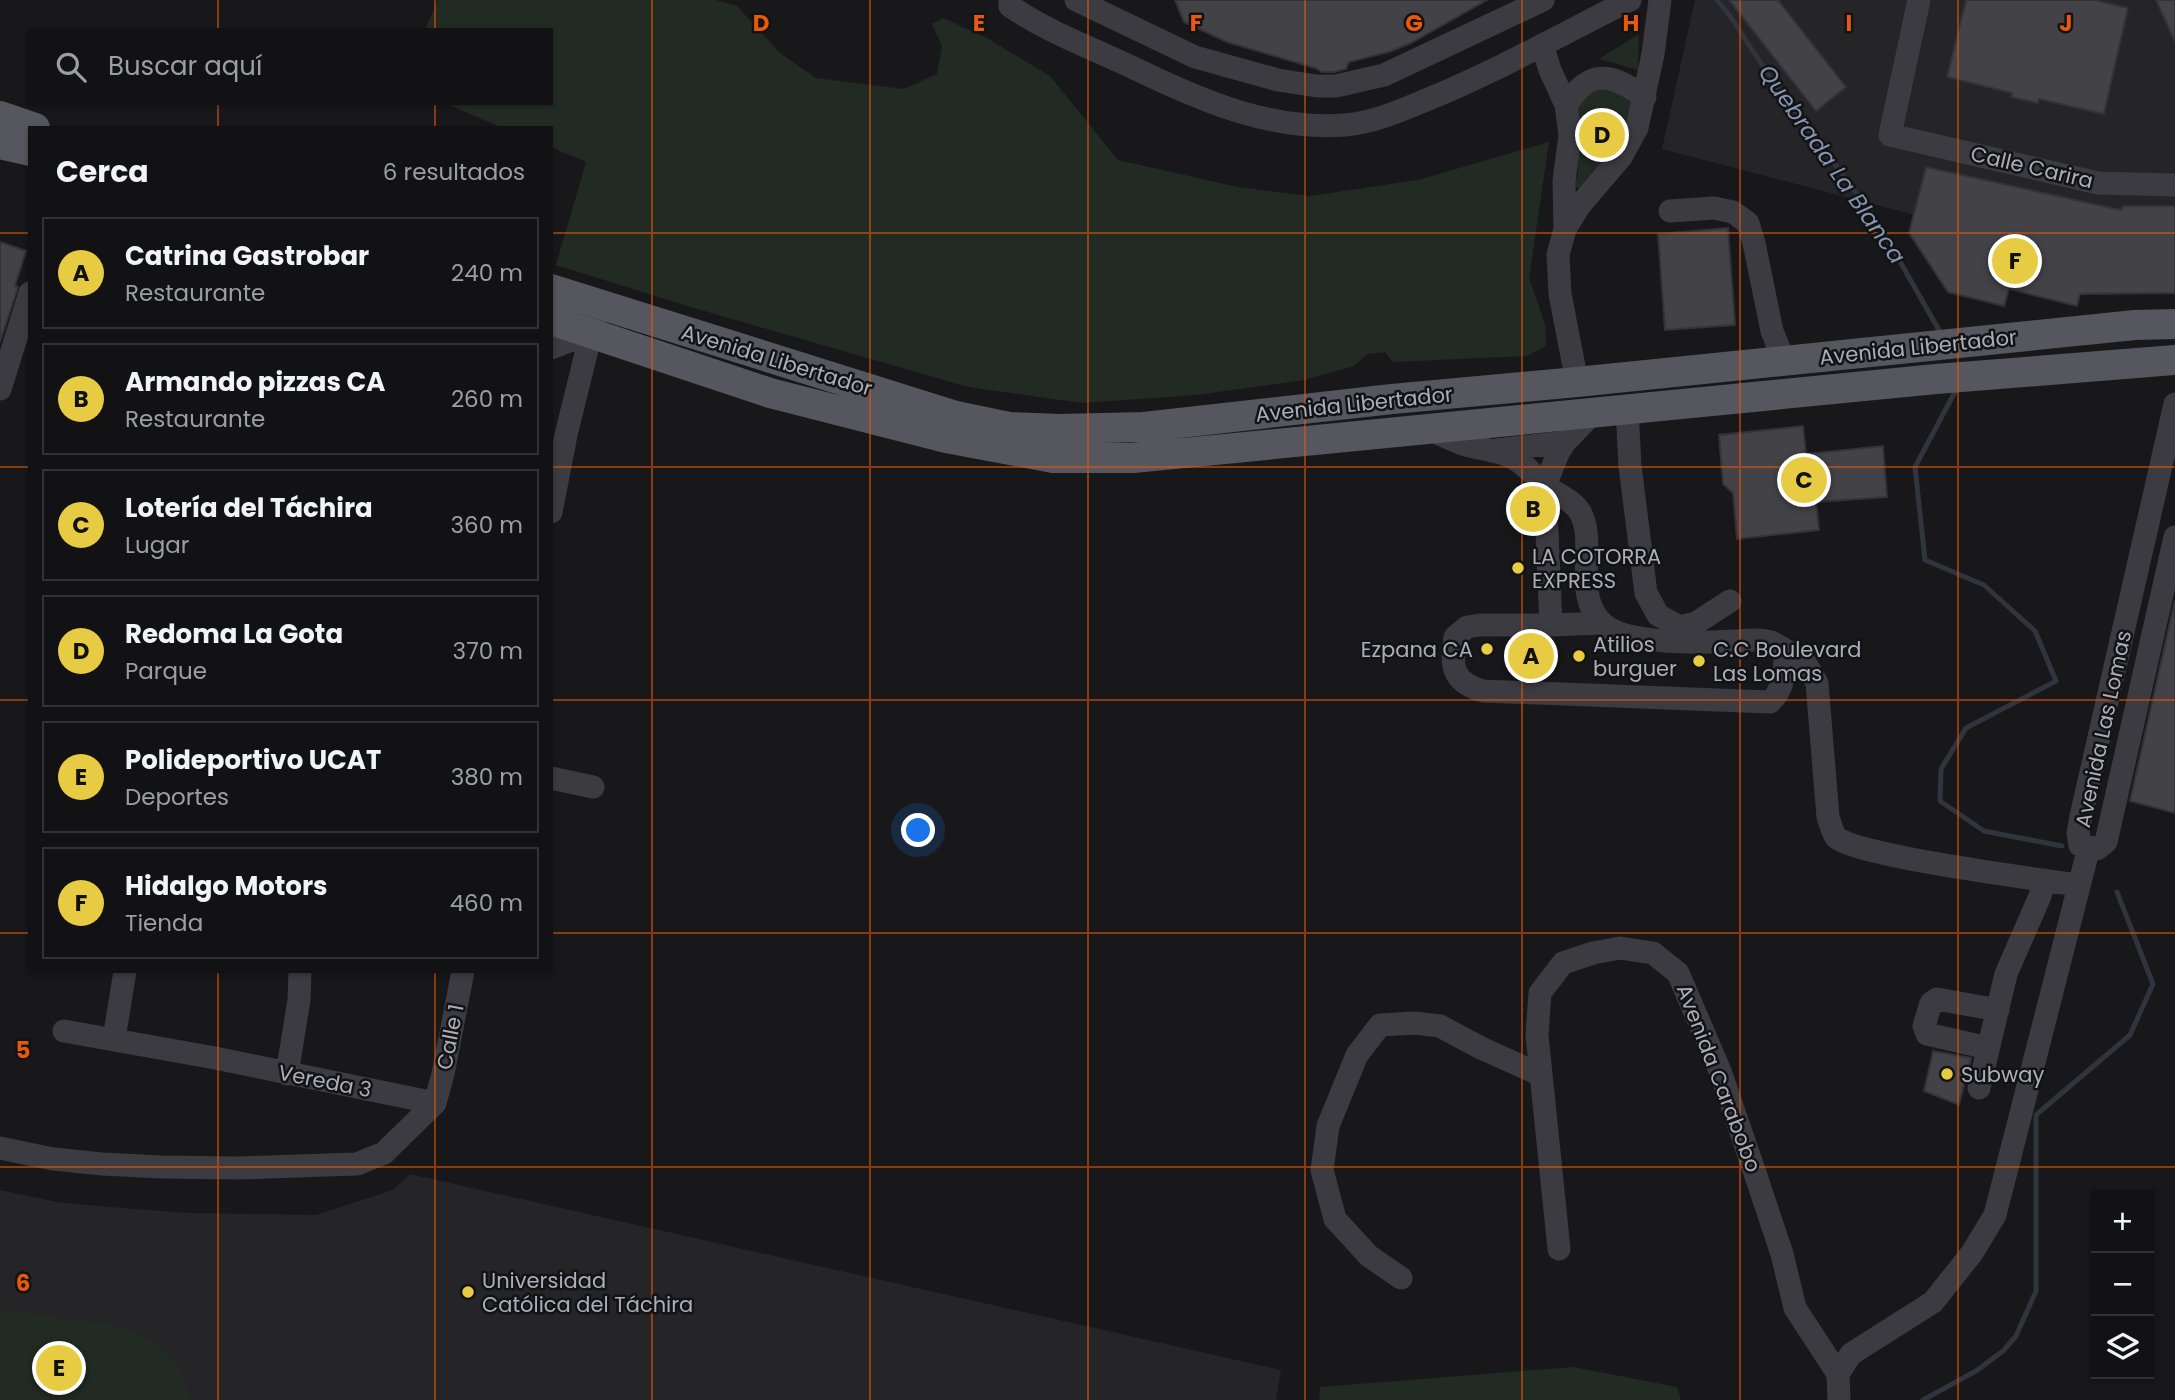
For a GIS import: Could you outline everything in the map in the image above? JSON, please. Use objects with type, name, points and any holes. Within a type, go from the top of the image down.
[{"type":"main road","points":[[0,116],[29,126]]},
{"type":"main road","points":[[0,144],[28,151]]},
{"type":"main road","name":"Avenida Libertador","points":[[553,290],[956,416],[1009,427],[1060,429],[1144,427],[1392,399],[2135,325],[2175,324]]},
{"type":"main road","name":"Avenida Libertador","points":[[553,321],[770,393],[946,438],[1053,458],[1133,458],[1936,379],[2175,360]]},
{"type":"street","points":[[1010,0],[1010,6],[1033,22],[1186,93],[1252,116],[1309,125],[1345,125],[1380,119],[1468,83],[1630,0]]},
{"type":"street","points":[[1076,0],[1195,57],[1278,80],[1336,86],[1384,75],[1543,0]]},
{"type":"street","points":[[1565,229],[1580,205],[1621,157],[1637,128],[1645,97],[1660,0]]},
{"type":"street","name":"Calle Carira","points":[[1919,0],[1890,135],[2098,183],[2175,185]]},
{"type":"street","points":[[1542,45],[1566,105],[1570,135],[1564,181],[1565,229],[1558,255],[1560,294],[1577,382]]},
{"type":"street","points":[[1566,105],[1577,88],[1587,81],[1598,79],[1623,82],[1645,97]]},
{"type":"street","points":[[1670,211],[1714,208],[1732,212],[1748,223],[1772,331],[1784,360]]},
{"type":"street","points":[[0,389],[28,299]]},
{"type":"street","points":[[553,503],[589,333],[599,304]]},
{"type":"street","points":[[553,347],[589,333]]},
{"type":"street","name":"Avenida Las Lomas","points":[[2175,404],[2081,816],[2078,833],[2080,845],[2097,849],[2106,842],[2175,537]]},
{"type":"street","points":[[1627,410],[1630,466],[1646,593],[1658,615],[1680,626],[1696,623],[1730,601]]},
{"type":"street","points":[[1551,625],[1545,486],[1565,442],[1592,414]]},
{"type":"street","points":[[1429,429],[1463,444],[1494,450],[1518,461],[1545,486],[1571,502],[1580,512],[1585,528],[1586,587],[1592,607],[1602,623],[1628,637],[1771,642],[1803,659],[1817,683],[1828,817],[1836,837],[1853,846],[1897,856],[2078,885]]},
{"type":"street","points":[[1494,450],[1565,442]]},
{"type":"street","points":[[1602,623],[1467,627],[1455,637],[1453,668],[1461,680],[1483,691],[1770,702],[1775,698],[1783,679],[1785,650]]},
{"type":"street","points":[[553,778],[593,787]]},
{"type":"street","points":[[1839,1400],[1838,1374],[1851,1354],[1933,1301],[1972,1253],[1995,1215],[2089,847]]},
{"type":"street","points":[[1979,1088],[2006,974],[2040,896],[2043,880]]},
{"type":"street","name":"Avenida Carabobo","points":[[1559,1249],[1537,1035],[1540,993],[1563,963],[1620,948],[1653,953],[1678,973],[1720,1071],[1782,1254],[1795,1308],[1838,1374]]},
{"type":"street","points":[[114,1039],[125,973]]},
{"type":"street","points":[[287,1074],[299,1000],[300,973]]},
{"type":"street","name":"Calle 1","points":[[435,1103],[463,973]]},
{"type":"street","points":[[1988,1048],[1927,1034],[1924,1026],[1931,1003],[1937,999],[1998,1010]]},
{"type":"street","points":[[1401,1278],[1369,1256],[1335,1219],[1321,1170],[1328,1126],[1357,1055],[1380,1025],[1414,1023],[1440,1026],[1541,1075]]},
{"type":"street","name":"Vereda 3","points":[[64,1031],[215,1058],[435,1103]]},
{"type":"street","points":[[0,1148],[53,1159],[162,1167],[238,1168],[357,1164],[384,1153],[435,1103]]},
{"type":"shaded area","points":[[438,0],[716,0],[737,6],[780,53],[816,78],[904,89],[937,74],[942,46],[932,24],[943,18],[987,38],[1050,76],[1118,160],[1238,187],[1310,196],[1418,180],[1549,142],[1529,278],[1545,324],[1546,346],[1527,356],[1393,362],[1385,352],[1367,354],[1354,366],[1304,380],[1196,395],[1082,403],[968,387],[556,265],[586,162],[553,148],[553,126],[498,126],[449,105],[553,105],[553,28],[426,28]]},
{"type":"shaded area","points":[[1695,0],[2175,0],[2175,267],[2095,262],[1662,149]]},
{"type":"shaded area","points":[[1639,34],[1638,70],[1599,59]]},
{"type":"shaded area","points":[[1596,87],[1620,88],[1635,101],[1631,127],[1584,190],[1574,186],[1578,173],[1576,106]]},
{"type":"shaded area","name":"Universidad Católica del Táchira","points":[[410,1174],[1281,1370],[1276,1400],[0,1400],[0,1190],[57,1202],[121,1208],[189,1213],[316,1215],[393,1190]]},
{"type":"shaded area","points":[[0,1309],[131,1330],[155,1343],[174,1362],[191,1400],[0,1400]]},
{"type":"shaded area","points":[[1573,1367],[1677,1387],[1681,1400],[1319,1400],[1320,1387]]},
{"type":"building","points":[[1175,0],[1487,0],[1411,43],[1389,52],[1349,62],[1346,69],[1322,72],[1227,42],[1184,22]]},
{"type":"building","points":[[1729,0],[1778,0],[1846,87],[1816,111]]},
{"type":"building","points":[[1966,0],[2095,0],[2128,8],[2104,114],[2039,99],[2038,103],[2011,97],[2012,93],[1947,77]]},
{"type":"building","points":[[2156,0],[2175,0],[2175,42]]},
{"type":"building","points":[[1926,167],[2121,210],[2123,206],[2175,206],[2175,293],[2080,294],[2077,306],[2009,289],[2004,306],[1948,292],[1909,233]]},
{"type":"building","points":[[1728,228],[1735,325],[1665,330],[1658,234]]},
{"type":"building","points":[[0,242],[26,251],[15,286],[18,287],[0,342]]},
{"type":"building","points":[[1803,426],[1806,454],[1883,446],[1887,497],[1816,502],[1819,530],[1737,539],[1733,493],[1723,484],[1719,435]]},
{"type":"building","points":[[2175,600],[2175,813],[2130,801]]},
{"type":"building","name":"Subway","points":[[1933,1051],[1971,1058],[1959,1105],[1924,1091]]},
{"type":"waterway","name":"Quebrada La Blanca","points":[[1717,0],[1770,77],[1877,221],[1940,332]]},
{"type":"waterway","name":"Quebrada La Blanca","points":[[1956,390],[1915,467],[1925,560],[1984,585],[2035,631],[2056,681],[1966,728],[1941,769],[1940,801],[1984,831],[2062,846]]},
{"type":"waterway","name":"Quebrada La Blanca","points":[[1923,1400],[1976,1371],[2003,1351],[2016,1336],[2036,1291],[2036,1115],[2130,1035],[2153,984],[2117,892]]},
{"type":"place","name":"Redoma La Gota","points":[[1602,135]]},
{"type":"place","name":"Hidalgo Motors","points":[[2015,261]]},
{"type":"place","name":"Lotería del Táchira","points":[[1804,480]]},
{"type":"place","name":"Armando pizzas CA","points":[[1533,509]]},
{"type":"place","name":"LA COTORRA EXPRESS","points":[[1518,568]]},
{"type":"place","name":"Ezpana CA","points":[[1487,649]]},
{"type":"place","name":"Catrina Gastrobar","points":[[1531,656]]},
{"type":"place","name":"Atilios burguer","points":[[1579,656]]},
{"type":"place","name":"C.C Boulevard Las Lomas","points":[[1699,661]]},
{"type":"place","name":"Subway","points":[[1947,1074]]},
{"type":"place","name":"Universidad Católica del Táchira","points":[[468,1292]]},
{"type":"place","name":"Polideportivo UCAT","points":[[59,1368]]}]
